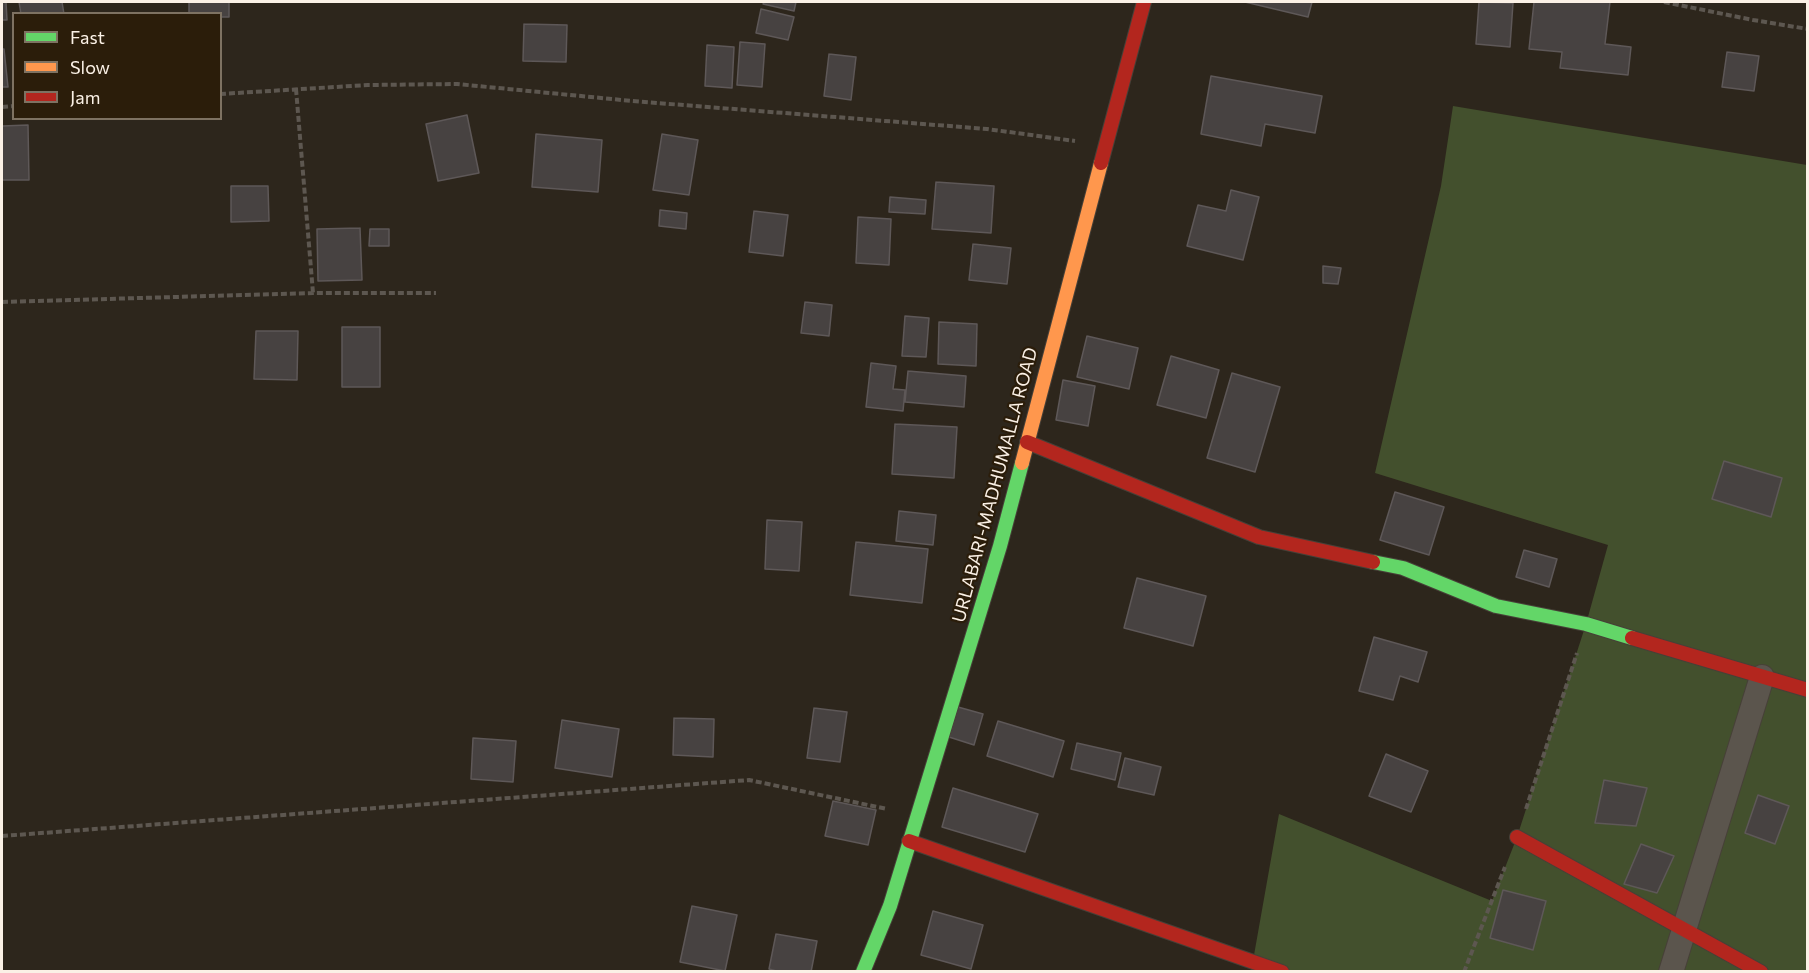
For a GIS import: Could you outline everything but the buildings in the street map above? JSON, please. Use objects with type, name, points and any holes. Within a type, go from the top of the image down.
[{"type":"street","name":"URLABARI-MADHUMALLA ROAD","points":[[863,972],[890,906],[1000,546],[1144,2]]},
{"type":"street","points":[[1027,442],[1258,537],[1403,568],[1496,606],[1586,624],[1808,690]]},
{"type":"street","points":[[1671,972],[1762,677]]},
{"type":"street","points":[[1517,837],[1761,972]]},
{"type":"street","points":[[909,841],[1282,972]]},
{"type":"path","points":[[1664,2],[1808,29]]},
{"type":"path","points":[[222,94],[368,85],[457,84],[632,101],[987,129],[1105,146]]},
{"type":"path","points":[[296,89],[313,293]]},
{"type":"path","points":[[2,302],[313,293],[436,293]]},
{"type":"path","points":[[1464,972],[1517,837],[1586,624]]},
{"type":"path","points":[[2,836],[749,780],[917,816]]},
{"type":"green space","points":[[1453,106],[1807,165],[1807,971],[1251,972],[1279,814],[1492,901],[1517,837],[1586,624],[1608,545],[1375,473],[1441,186]]},
{"type":"traffic: fast","points":[[863,972],[890,906],[1000,546],[1022,463]]},
{"type":"traffic: fast","points":[[1373,562],[1403,568],[1496,606],[1586,624],[1632,638]]},
{"type":"traffic: slow","points":[[1022,463],[1101,163]]},
{"type":"traffic: jam","points":[[1101,163],[1144,2]]},
{"type":"traffic: jam","points":[[1027,442],[1259,537],[1373,562]]},
{"type":"traffic: jam","points":[[1632,638],[1808,690]]},
{"type":"traffic: jam","points":[[1517,837],[1761,972]]},
{"type":"traffic: jam","points":[[909,841],[1282,972]]}]
